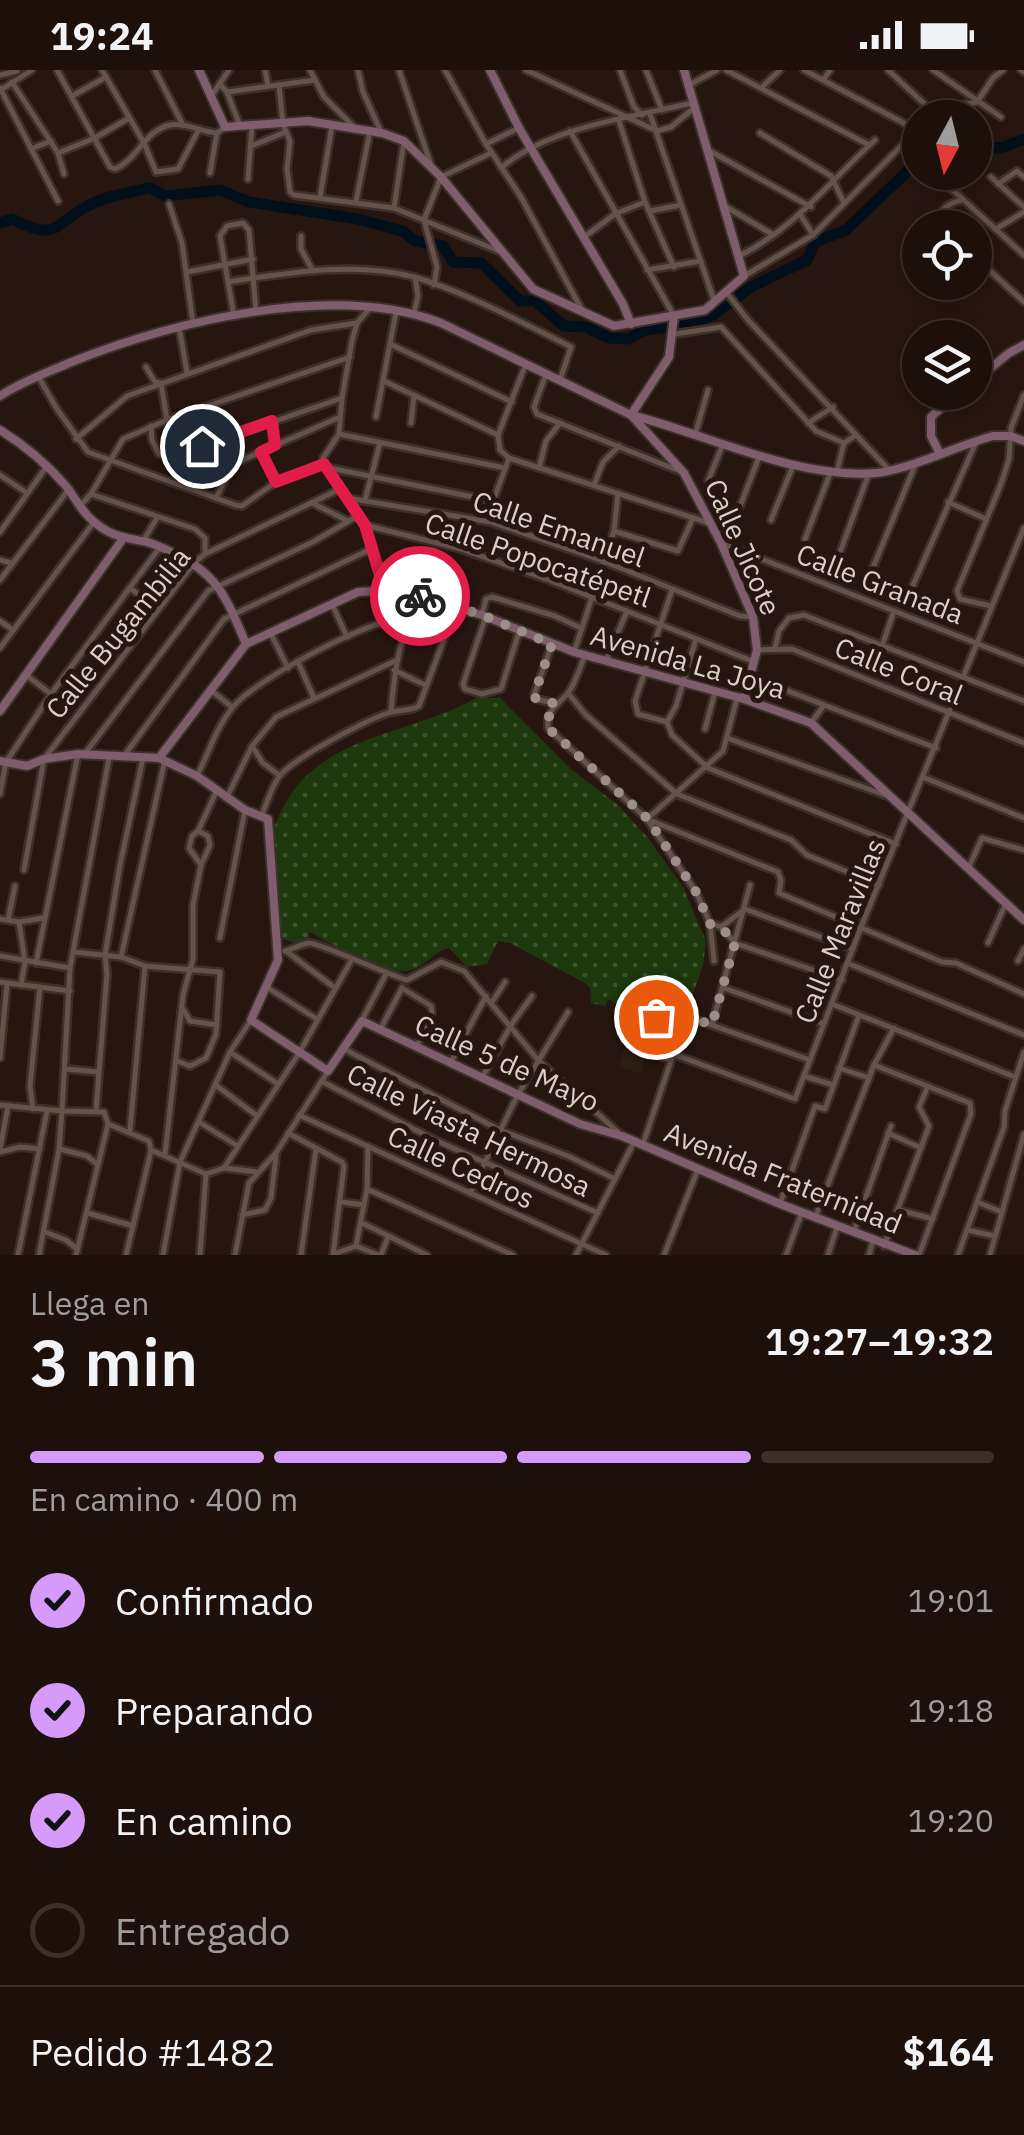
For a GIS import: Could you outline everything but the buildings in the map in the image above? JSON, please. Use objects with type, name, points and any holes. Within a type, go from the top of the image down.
[{"type":"main road","points":[[199,70],[212,94],[221,130],[333,124],[404,141],[477,218],[533,289],[614,326],[705,310],[744,276],[684,70]]},
{"type":"main road","points":[[490,70],[632,324]]},
{"type":"main road","points":[[0,396],[38,376],[135,339],[194,323],[256,312],[372,306],[414,312],[630,415],[794,463],[869,473],[890,470],[993,436],[1024,441]]},
{"type":"main road","points":[[630,415],[669,357],[674,316]]},
{"type":"main road","points":[[992,366],[1024,345]]},
{"type":"main road","points":[[937,410],[930,436],[939,452]]},
{"type":"main road","name":"Calle Jicote","points":[[630,415],[684,473],[721,543],[753,617],[757,650],[740,698]]},
{"type":"main road","points":[[0,430],[47,466],[94,522],[122,540],[143,541],[195,562],[220,587],[246,644]]},
{"type":"main road","points":[[0,711],[5,696],[25,675],[122,540]]},
{"type":"main road","name":"Avenida La Joya","points":[[162,759],[246,644],[331,602],[358,592],[384,589],[421,596],[520,629],[574,652],[740,698],[812,723],[1024,920]]},
{"type":"main road","points":[[3,762],[27,766],[44,759],[81,754],[162,759],[197,776],[244,810],[262,814],[268,819],[278,960],[250,1020],[328,1070],[362,1022]]},
{"type":"main road","name":"Calle 5 de Mayo","points":[[362,1022],[580,1124],[638,1143]]},
{"type":"main road","name":"Avenida Fraternidad","points":[[638,1143],[853,1234],[911,1254]]},
{"type":"street","points":[[0,76],[32,70]]},
{"type":"street","points":[[57,70],[110,167],[124,164],[155,131],[183,125],[198,131],[221,130],[210,174]]},
{"type":"street","points":[[155,70],[183,125]]},
{"type":"street","points":[[212,94],[229,70]]},
{"type":"street","points":[[264,70],[268,86]]},
{"type":"street","points":[[310,70],[324,97],[356,128]]},
{"type":"street","points":[[358,70],[362,92],[382,134]]},
{"type":"street","points":[[399,70],[432,168]]},
{"type":"street","points":[[446,70],[585,314]]},
{"type":"street","points":[[526,70],[657,132],[670,127],[693,105]]},
{"type":"street","points":[[620,70],[634,107],[646,114],[657,132],[715,304]]},
{"type":"street","points":[[646,70],[662,110]]},
{"type":"street","points":[[688,85],[717,70]]},
{"type":"street","points":[[726,70],[872,143],[811,207],[739,256]]},
{"type":"street","points":[[762,88],[779,70]]},
{"type":"street","points":[[804,70],[902,120]]},
{"type":"street","points":[[824,79],[830,70]]},
{"type":"street","points":[[888,70],[917,100]]},
{"type":"street","points":[[933,70],[974,100]]},
{"type":"street","points":[[978,100],[993,78],[1004,70]]},
{"type":"street","points":[[18,72],[0,90],[58,201]]},
{"type":"street","points":[[72,96],[104,74],[156,172],[162,174],[178,169],[198,131]]},
{"type":"street","points":[[227,92],[315,80]]},
{"type":"street","points":[[12,82],[58,153],[64,174]]},
{"type":"street","points":[[220,84],[240,126]]},
{"type":"street","points":[[279,85],[284,128],[290,141],[290,192],[394,208],[499,250]]},
{"type":"street","points":[[501,168],[515,156],[570,132],[693,105]]},
{"type":"street","points":[[992,111],[1001,117]]},
{"type":"street","points":[[58,153],[129,118]]},
{"type":"street","points":[[619,121],[645,202],[674,267]]},
{"type":"street","points":[[320,197],[333,124]]},
{"type":"street","points":[[248,179],[252,126]]},
{"type":"street","points":[[251,146],[284,128]]},
{"type":"street","points":[[486,144],[519,128]]},
{"type":"street","points":[[356,202],[370,131]]},
{"type":"street","points":[[570,132],[674,316]]},
{"type":"street","points":[[760,133],[818,166],[835,182],[844,203]]},
{"type":"street","points":[[394,208],[404,141]]},
{"type":"street","points":[[31,149],[51,142]]},
{"type":"street","points":[[744,276],[813,234],[902,146]]},
{"type":"street","points":[[707,150],[811,207]]},
{"type":"street","points":[[434,286],[437,267],[424,220],[441,177],[491,152]]},
{"type":"street","points":[[998,184],[1018,170],[1024,177]]},
{"type":"street","points":[[992,178],[1024,210],[996,229]]},
{"type":"street","points":[[952,190],[1024,255]]},
{"type":"street","points":[[946,210],[950,202],[962,200]]},
{"type":"street","points":[[584,237],[615,214],[645,202]]},
{"type":"street","points":[[169,204],[182,243],[194,323]]},
{"type":"street","points":[[650,211],[681,205]]},
{"type":"street","points":[[722,205],[772,234]]},
{"type":"street","points":[[800,214],[813,234]]},
{"type":"street","points":[[234,316],[220,236],[226,226],[247,226],[256,312]]},
{"type":"street","points":[[302,236],[301,249],[314,271]]},
{"type":"street","points":[[186,272],[252,260]]},
{"type":"street","points":[[647,270],[701,261]]},
{"type":"street","points":[[228,282],[314,271],[414,277],[572,347],[560,380]]},
{"type":"street","points":[[992,273],[1024,302]]},
{"type":"street","points":[[414,277],[418,296],[414,312]]},
{"type":"street","points":[[727,293],[890,470]]},
{"type":"street","points":[[372,306],[357,323],[339,434],[326,450],[324,466],[365,525],[384,589]]},
{"type":"street","points":[[376,417],[397,309]]},
{"type":"street","points":[[76,439],[127,396],[311,330],[357,323]]},
{"type":"street","points":[[674,334],[721,326],[816,432],[844,443]]},
{"type":"street","points":[[179,327],[187,372]]},
{"type":"street","points":[[390,344],[512,402]]},
{"type":"street","points":[[80,507],[123,439],[350,357]]},
{"type":"street","points":[[526,364],[498,434],[500,450],[509,458],[709,523]]},
{"type":"street","points":[[146,367],[155,382],[161,383]]},
{"type":"street","points":[[546,374],[534,407],[537,414],[684,473]]},
{"type":"street","points":[[38,376],[88,452],[242,506],[276,482],[324,466],[494,499],[509,458]]},
{"type":"street","points":[[384,381],[498,434]]},
{"type":"street","points":[[161,383],[168,420]]},
{"type":"street","points":[[695,436],[708,390]]},
{"type":"street","points":[[991,606],[960,598],[956,591],[1009,459],[1010,436],[1024,395]]},
{"type":"street","points":[[411,423],[414,396]]},
{"type":"street","points":[[152,426],[152,440],[162,457],[168,458],[342,398]]},
{"type":"street","points":[[808,423],[833,407]]},
{"type":"street","points":[[216,498],[233,464],[340,417]]},
{"type":"street","points":[[272,421],[275,445]]},
{"type":"street","points":[[538,468],[546,442],[560,423]]},
{"type":"street","points":[[339,434],[505,468]]},
{"type":"street","points":[[805,539],[844,443],[856,435]]},
{"type":"street","points":[[917,460],[870,575],[910,592],[977,440]]},
{"type":"street","points":[[364,500],[380,443]]},
{"type":"street","points":[[708,481],[723,444]]},
{"type":"street","points":[[594,486],[603,462],[619,446]]},
{"type":"street","points":[[261,452],[276,482]]},
{"type":"street","points":[[738,509],[760,454]]},
{"type":"street","points":[[772,520],[794,463]]},
{"type":"street","points":[[0,532],[47,466]]},
{"type":"street","points":[[839,555],[869,473]]},
{"type":"street","points":[[0,475],[28,493]]},
{"type":"street","points":[[0,580],[69,489]]},
{"type":"street","name":"Calle Bugambilia","points":[[44,759],[195,562],[340,489]]},
{"type":"street","points":[[574,652],[614,531],[618,493]]},
{"type":"street","points":[[91,494],[202,533],[205,554]]},
{"type":"street","name":"Calle Emanuel","points":[[347,498],[491,522],[603,561],[740,616],[753,617]]},
{"type":"street","points":[[947,502],[986,519]]},
{"type":"street","points":[[312,503],[348,521]]},
{"type":"street","points":[[36,963],[81,754],[208,591],[313,542],[360,515]]},
{"type":"street","points":[[0,516],[7,521]]},
{"type":"street","points":[[143,541],[158,518]]},
{"type":"street","points":[[614,531],[678,551],[693,518]]},
{"type":"street","points":[[0,648],[94,522]]},
{"type":"street","name":"Calle Popocatépetl","points":[[365,525],[461,549],[752,661]]},
{"type":"street","name":"Calle Maravillas","points":[[672,1057],[796,1100],[861,927],[1024,528]]},
{"type":"street","name":"Calle Granada","points":[[721,543],[1024,662]]},
{"type":"street","points":[[0,794],[3,762],[160,547]]},
{"type":"street","points":[[122,758],[224,619],[372,550]]},
{"type":"street","points":[[0,560],[11,564]]},
{"type":"street","points":[[130,588],[158,610]]},
{"type":"street","points":[[667,722],[638,714],[635,701],[672,590]]},
{"type":"street","points":[[391,712],[394,661],[421,596]]},
{"type":"street","points":[[520,629],[501,689],[482,694],[465,689],[463,684],[486,599],[492,597],[555,616],[582,628]]},
{"type":"street","points":[[331,602],[347,637]]},
{"type":"street","points":[[262,814],[279,775],[333,739],[391,712],[419,706],[456,607]]},
{"type":"street","points":[[882,646],[894,610]]},
{"type":"street","points":[[606,661],[627,611]]},
{"type":"street","points":[[775,648],[779,631],[789,618],[804,615],[1024,701]]},
{"type":"street","points":[[197,776],[232,707],[288,668],[347,637],[384,620],[410,617]]},
{"type":"street","points":[[0,621],[13,630]]},
{"type":"street","points":[[270,632],[288,668]]},
{"type":"street","points":[[667,722],[676,706],[696,639]]},
{"type":"street","points":[[552,644],[534,695],[556,704]]},
{"type":"street","name":"Calle Coral","points":[[757,650],[792,649],[1024,742]]},
{"type":"street","points":[[585,655],[568,693],[547,720],[548,728],[648,819],[696,892],[710,924],[714,962]]},
{"type":"street","points":[[226,796],[252,746],[276,718],[394,661]]},
{"type":"street","points":[[298,662],[314,698]]},
{"type":"street","points":[[394,670],[424,686]]},
{"type":"street","points":[[25,675],[51,694]]},
{"type":"street","points":[[749,676],[936,748]]},
{"type":"street","points":[[212,691],[232,707]]},
{"type":"street","points":[[705,729],[715,692]]},
{"type":"street","points":[[568,693],[586,715],[677,794],[791,840],[808,855],[879,885]]},
{"type":"street","points":[[648,819],[708,768],[723,750],[740,698]]},
{"type":"street","points":[[812,723],[824,706]]},
{"type":"street","points":[[667,722],[672,734],[708,768],[896,844]]},
{"type":"street","points":[[727,738],[888,796]]},
{"type":"street","points":[[252,746],[279,775]]},
{"type":"street","points":[[39,1255],[59,1149],[70,968],[109,758]]},
{"type":"street","points":[[96,1110],[107,974],[105,955],[143,758]]},
{"type":"street","points":[[24,870],[44,759]]},
{"type":"street","points":[[121,957],[162,759]]},
{"type":"street","points":[[924,778],[1024,818]]},
{"type":"street","points":[[201,865],[189,848],[217,790]]},
{"type":"street","points":[[220,938],[244,810]]},
{"type":"street","points":[[648,819],[778,872],[779,893],[1024,994]]},
{"type":"street","points":[[165,1154],[182,1007],[193,960],[193,905],[201,865],[210,845],[208,836],[198,830]]},
{"type":"street","points":[[968,869],[982,838],[1024,850]]},
{"type":"street","points":[[712,1025],[750,885]]},
{"type":"street","points":[[15,886],[4,920],[43,918]]},
{"type":"street","points":[[988,943],[1006,903]]},
{"type":"street","points":[[721,927],[745,910]]},
{"type":"street","points":[[745,910],[853,950]]},
{"type":"street","points":[[19,922],[25,962],[22,985]]},
{"type":"street","points":[[710,924],[721,927],[735,943],[842,980]]},
{"type":"street","points":[[286,951],[311,942],[408,980]]},
{"type":"street","points":[[276,943],[336,988]]},
{"type":"street","points":[[1018,961],[1024,950]]},
{"type":"street","points":[[74,952],[121,957],[145,966],[220,972],[217,1025],[206,1058],[190,1066],[177,1061]]},
{"type":"street","points":[[0,956],[70,968]]},
{"type":"street","points":[[224,1168],[299,1053],[352,960]]},
{"type":"street","points":[[380,1030],[408,980],[441,962],[464,971],[538,1060],[622,1136]]},
{"type":"street","points":[[848,963],[1024,1036]]},
{"type":"street","points":[[130,1130],[145,966]]},
{"type":"street","points":[[362,1022],[386,974]]},
{"type":"street","points":[[492,1002],[505,982]]},
{"type":"street","points":[[0,1058],[3,983],[70,990]]},
{"type":"street","points":[[266,986],[318,1020]]},
{"type":"street","points":[[33,1109],[30,1086],[40,987]]},
{"type":"street","points":[[402,988],[431,1006],[432,1012],[416,1047]]},
{"type":"street","points":[[724,988],[824,1024]]},
{"type":"street","points":[[450,1064],[486,996]]},
{"type":"street","points":[[482,1079],[511,1025],[532,996]]},
{"type":"street","points":[[832,1004],[1015,1076]]},
{"type":"street","points":[[182,1007],[190,1021],[217,1025]]},
{"type":"street","points":[[470,1193],[517,1096],[568,1012]]},
{"type":"street","points":[[780,1204],[815,1106],[824,1109],[859,1015]]},
{"type":"street","points":[[576,1255],[614,1178],[638,1143],[686,1016],[810,1060]]},
{"type":"street","points":[[656,1017],[683,1024]]},
{"type":"street","points":[[163,1255],[180,1162],[230,1052],[250,1020]]},
{"type":"street","points":[[814,1218],[874,1064],[894,1028]]},
{"type":"street","points":[[344,1049],[500,1130],[614,1178]]},
{"type":"street","points":[[230,1052],[278,1084]]},
{"type":"street","points":[[643,1052],[672,1057]]},
{"type":"street","points":[[958,1255],[1004,1127],[1004,1111],[1024,1052]]},
{"type":"street","points":[[874,1064],[970,1104],[934,1219],[911,1254]]},
{"type":"street","points":[[840,1068],[869,1078]]},
{"type":"street","points":[[65,1069],[98,1072]]},
{"type":"street","points":[[235,1255],[248,1183],[276,1153],[328,1070]]},
{"type":"street","points":[[804,1076],[833,1085]]},
{"type":"street","name":"Calle Viasta Hermosa","points":[[323,1082],[598,1213]]},
{"type":"street","points":[[217,1086],[256,1116]]},
{"type":"street","points":[[884,1246],[929,1126],[919,1108],[928,1086]]},
{"type":"street","points":[[40,1148],[0,1151],[4,1106],[62,1112],[96,1110],[107,1115],[88,1213],[76,1252],[44,1232]]},
{"type":"street","points":[[18,1255],[48,1111]]},
{"type":"street","name":"Calle Cedros","points":[[299,1115],[606,1255]]},
{"type":"street","points":[[199,1122],[236,1145]]},
{"type":"street","points":[[108,1124],[149,1141],[151,1150],[126,1255]]},
{"type":"street","points":[[853,1234],[891,1126]]},
{"type":"street","points":[[288,1134],[344,1166],[333,1255]]},
{"type":"street","points":[[888,1134],[922,1148]]},
{"type":"street","points":[[990,1255],[1024,1134]]},
{"type":"street","points":[[356,1246],[365,1206],[368,1146]]},
{"type":"street","points":[[59,1149],[86,1156],[98,1165]]},
{"type":"street","points":[[300,1255],[316,1149]]},
{"type":"street","points":[[151,1150],[206,1174],[224,1168],[260,1172]]},
{"type":"street","points":[[242,1215],[266,1210],[276,1153]]},
{"type":"street","points":[[664,1255],[698,1169]]},
{"type":"street","points":[[200,1255],[206,1174]]},
{"type":"street","points":[[367,1189],[514,1255]]},
{"type":"street","points":[[342,1202],[365,1206]]},
{"type":"street","points":[[977,1202],[1002,1212]]},
{"type":"street","points":[[899,1210],[934,1219]]},
{"type":"street","points":[[786,1255],[802,1212]]},
{"type":"street","points":[[88,1213],[133,1226]]},
{"type":"street","points":[[362,1223],[426,1255]]},
{"type":"street","points":[[828,1255],[837,1227]]},
{"type":"street","points":[[967,1230],[995,1236]]},
{"type":"street","points":[[333,1255],[356,1246],[379,1255],[388,1237]]},
{"type":"street","points":[[868,1255],[873,1241]]},
{"type":"shaded area","points":[[635,1011],[653,1013],[640,1054],[646,1056],[641,1073],[619,1067]]},
{"type":"green space","points":[[476,698],[500,698],[572,770],[618,805],[648,838],[683,887],[706,941],[692,997],[631,1012],[608,999],[605,1006],[591,1003],[590,988],[585,983],[510,943],[498,941],[487,964],[467,967],[449,948],[419,967],[404,971],[377,965],[309,932],[309,938],[297,944],[278,937],[275,831],[292,793],[312,771],[336,754]]},
{"type":"waterway","points":[[992,148],[1024,139]]},
{"type":"waterway","points":[[0,223],[12,219],[47,230],[89,205],[127,193],[150,188],[166,196],[220,190],[249,202],[358,219],[402,231],[416,241],[443,246],[453,262],[481,263],[520,301],[535,301],[564,326],[586,327],[609,338],[628,339],[645,330],[688,324],[713,315],[751,287],[807,260],[815,242],[846,230],[902,177]]},
{"type":"way so far","points":[[420,596],[482,615],[552,644],[534,695],[556,704],[547,720],[548,728],[648,819],[696,892],[710,924],[721,927],[735,943],[712,1025],[686,1016],[683,1024],[656,1017]]},
{"type":"route","points":[[202,446],[272,421],[275,445],[261,452],[276,482],[324,464],[365,525],[384,589],[420,596]]}]
